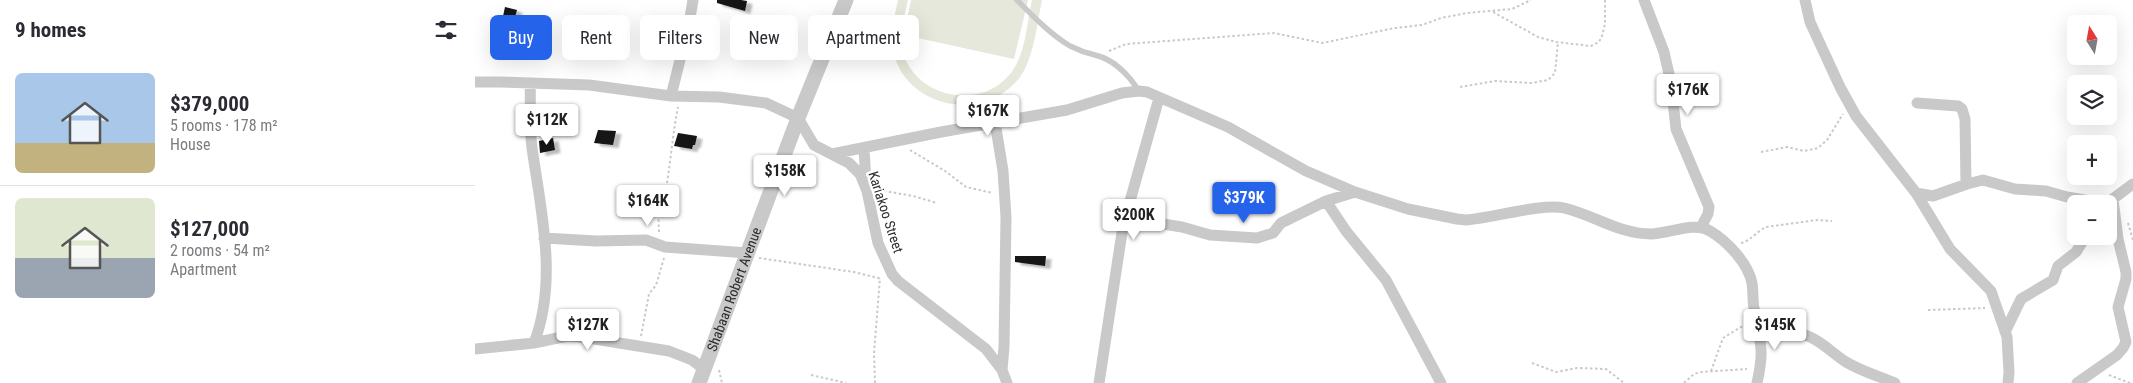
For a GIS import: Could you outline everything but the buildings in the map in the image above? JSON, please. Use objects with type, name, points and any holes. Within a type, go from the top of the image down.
[{"type":"street","points":[[676,96],[693,0]]},
{"type":"street","name":"Shabaan Robert Avenue","points":[[701,376],[798,118],[846,0]]},
{"type":"street","points":[[1644,0],[1662,46],[1671,83],[1676,129],[1708,204],[1708,214],[1701,227]]},
{"type":"street","points":[[1805,0],[1810,22],[1845,97],[1857,116],[1916,193],[1950,249],[1985,284],[1997,308],[2005,332],[2009,372],[2008,383]]},
{"type":"street","points":[[475,82],[610,87],[676,96],[719,97],[766,103],[798,118]]},
{"type":"street","points":[[531,83],[532,147],[544,238],[545,302],[542,323],[534,343]]},
{"type":"street","points":[[832,154],[1067,110],[1122,92],[1139,91],[1228,127],[1306,171],[1355,192],[1408,209],[1457,220],[1479,219],[1547,208],[1563,208],[1617,229],[1637,233],[1652,234],[1701,227],[1710,230],[1727,243],[1744,265],[1751,280],[1762,343],[1762,364],[1757,383]]},
{"type":"street","points":[[1099,383],[1108,315],[1125,218],[1159,98]]},
{"type":"street","points":[[1917,102],[1958,106],[1962,109],[1965,119],[1965,184]]},
{"type":"street","name":"Kariakoo Street","points":[[798,118],[814,145],[856,168],[867,190],[878,242],[892,274],[898,281],[987,349],[1002,370],[1007,383]]},
{"type":"street","points":[[995,122],[1005,195],[1004,348],[1002,370]]},
{"type":"street","points":[[864,149],[867,190]]},
{"type":"street","points":[[1916,193],[1933,196],[1965,184],[1983,180],[2015,189],[2046,191],[2067,197]]},
{"type":"street","points":[[2117,196],[2133,184]]},
{"type":"street","points":[[1125,218],[1182,227],[1210,236],[1257,238],[1273,233],[1281,224],[1326,201],[1355,192]]},
{"type":"street","points":[[1326,201],[1346,231],[1386,280],[1441,383]]},
{"type":"street","points":[[544,238],[597,241],[646,240],[663,245],[748,255]]},
{"type":"street","points":[[2077,383],[2117,355],[2125,342],[2118,307],[2126,279],[2117,240]]},
{"type":"street","points":[[2005,332],[2021,299],[2053,280],[2058,266],[2076,252],[2080,245]]},
{"type":"street","points":[[1756,317],[1765,326],[1803,334],[1817,341],[1848,363],[1895,383]]},
{"type":"street","points":[[475,349],[534,343],[567,336],[669,351],[687,357],[701,376]]},
{"type":"lane","points":[[1017,0],[1067,44],[1117,65],[1131,78],[1139,91]]},
{"type":"path","points":[[1096,55],[1126,44],[1274,33],[1288,34],[1322,43],[1395,28],[1422,25],[1441,18],[1467,13],[1512,9],[1531,0]]},
{"type":"path","points":[[1493,12],[1538,37],[1558,42],[1591,46],[1599,42],[1605,24],[1605,0]]},
{"type":"path","points":[[1460,87],[1495,81],[1531,83],[1548,80],[1555,72],[1558,42]]},
{"type":"path","points":[[637,345],[642,332],[649,294],[656,285],[663,266],[663,245],[658,217],[667,185],[676,96]]},
{"type":"path","points":[[1761,152],[1781,148],[1803,151],[1818,148],[1827,140],[1837,125],[1843,113],[1845,97]]},
{"type":"path","points":[[898,141],[966,187],[1005,195]]},
{"type":"path","points":[[867,190],[913,196],[937,203]]},
{"type":"path","points":[[1727,243],[1749,240],[1759,230],[1766,227],[1817,220],[1832,221]]},
{"type":"path","points":[[748,255],[854,272],[886,280]]},
{"type":"path","points":[[875,383],[874,354],[880,278]]},
{"type":"path","points":[[1928,310],[1997,308]]},
{"type":"path","points":[[1711,371],[1723,338],[1756,317]]},
{"type":"path","points":[[1532,364],[1556,372],[1577,368],[1606,369],[1624,383]]},
{"type":"path","points":[[1684,383],[1695,374],[1711,371],[1737,371],[1762,364]]},
{"type":"path","points":[[2096,370],[2130,383]]},
{"type":"path","points":[[811,375],[846,383]]},
{"type":"shaded area","points":[[898,0],[908,0],[905,15],[895,15]]},
{"type":"shaded area","points":[[911,0],[1028,0],[1014,59],[919,38],[919,15],[908,15]]},
{"type":"shaded area","points":[[1032,0],[1042,0],[1034,40],[1025,69],[1020,77],[1004,92],[986,101],[965,105],[945,103],[926,95],[910,83],[898,66],[896,60],[906,60],[912,71],[924,83],[939,91],[955,95],[971,95],[987,91],[1001,83],[1013,70],[1021,54]]}]
